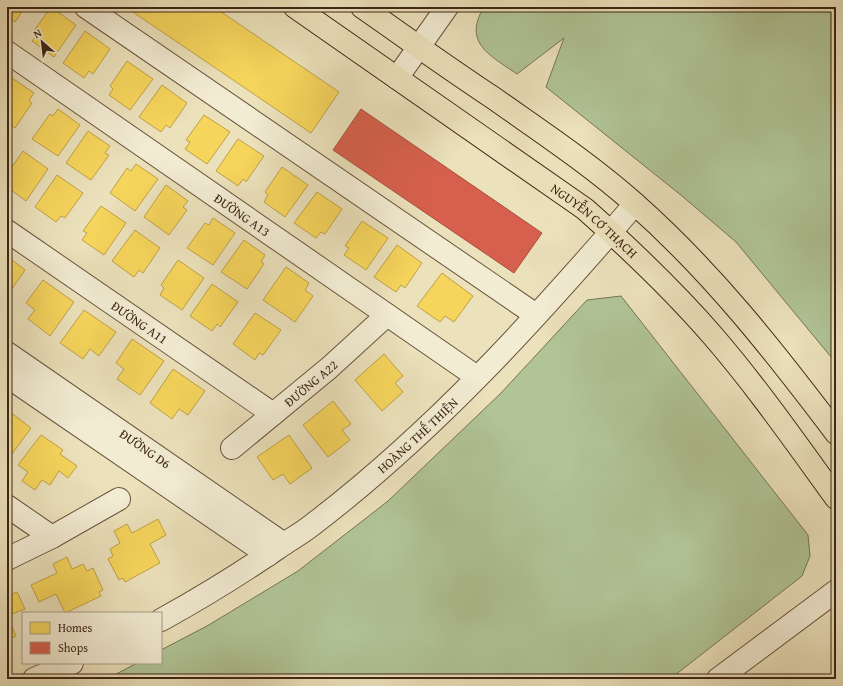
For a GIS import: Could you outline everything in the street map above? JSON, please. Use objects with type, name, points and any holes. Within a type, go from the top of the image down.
[{"type":"main road","name":"NGUYỄN CƠ THẠCH","points":[[294,7],[585,209],[611,232],[686,306],[713,336],[756,388],[836,498]]},
{"type":"main road","points":[[362,7],[556,142],[635,204],[714,282],[748,320],[787,368],[836,433]]},
{"type":"street","points":[[86,7],[536,315]]},
{"type":"street","points":[[397,78],[447,7]]},
{"type":"street","name":"ĐƯỜNG A13","points":[[7,52],[478,377]]},
{"type":"street","name":"HOÀNG THẾ THIỆN","points":[[162,619],[218,587],[316,522],[388,463],[478,377],[536,315],[635,204]]},
{"type":"street","name":"ĐƯỜNG A11","points":[[7,231],[273,414]]},
{"type":"street","name":"ĐƯỜNG A22","points":[[232,448],[387,315]]},
{"type":"street","name":"ĐƯỜNG D6","points":[[7,353],[276,549]]},
{"type":"street","name":"ĐƯỜNG D6","points":[[7,376],[276,549]]},
{"type":"street","points":[[7,559],[52,537],[119,499]]},
{"type":"street","points":[[7,506],[52,537]]},
{"type":"street","points":[[718,679],[836,591]]},
{"type":"street","points":[[34,679],[70,664]]},
{"type":"green space","points":[[484,7],[836,7],[836,363],[736,242],[682,196],[546,87],[564,38],[517,74],[489,54],[482,47],[478,39],[476,30],[478,19]]},
{"type":"green space","points":[[621,296],[808,535],[810,556],[802,576],[670,679],[107,679],[135,664],[162,664],[162,649],[207,626],[298,571],[388,501],[501,393],[587,300]]},
{"type":"building: Homes","points":[[7,7],[25,7],[15,22],[11,19],[7,25]]},
{"type":"building: Homes","points":[[51,7],[76,25],[54,57],[32,41],[37,35],[33,32]]},
{"type":"building: Homes","points":[[132,7],[214,7],[339,92],[311,133],[130,10]]},
{"type":"building: Homes","points":[[85,31],[110,49],[93,74],[89,71],[84,78],[63,63]]},
{"type":"building: Homes","points":[[127,61],[153,79],[130,110],[109,95],[113,89],[110,86]]},
{"type":"building: Homes","points":[[12,78],[34,93],[29,100],[32,103],[15,128],[7,122],[7,85]]},
{"type":"building: Homes","points":[[162,85],[187,103],[170,128],[166,125],[161,132],[139,117]]},
{"type":"building: Homes","points":[[58,109],[80,125],[58,156],[32,139],[50,114],[53,116]]},
{"type":"building: Homes","points":[[204,115],[230,132],[207,164],[185,149],[190,142],[186,140]]},
{"type":"building: Homes","points":[[88,131],[110,146],[105,153],[109,155],[91,180],[66,163]]},
{"type":"building: Homes","points":[[238,139],[264,156],[246,182],[243,179],[238,186],[216,171]]},
{"type":"building: Homes","points":[[23,151],[48,169],[26,201],[7,187],[9,179],[7,174]]},
{"type":"building: Homes","points":[[136,164],[158,179],[135,211],[110,193],[127,168],[131,171]]},
{"type":"building: Homes","points":[[282,167],[308,185],[285,217],[264,202],[268,195],[265,192]]},
{"type":"building: Homes","points":[[57,175],[83,193],[65,218],[61,216],[56,222],[35,207]]},
{"type":"building: Homes","points":[[166,185],[188,201],[183,207],[187,210],[169,235],[144,217]]},
{"type":"building: Homes","points":[[317,192],[342,209],[325,234],[321,232],[316,238],[294,223]]},
{"type":"building: Homes","points":[[101,206],[126,223],[104,255],[82,240],[87,233],[83,231]]},
{"type":"building: Homes","points":[[213,218],[235,233],[213,265],[187,248],[205,223],[209,225]]},
{"type":"building: Homes","points":[[362,221],[388,238],[366,270],[344,255],[349,248],[345,246]]},
{"type":"building: Homes","points":[[135,230],[160,248],[143,273],[139,270],[134,277],[112,261]]},
{"type":"building: Homes","points":[[244,240],[265,255],[261,262],[264,264],[247,289],[221,272]]},
{"type":"building: Homes","points":[[397,245],[422,263],[405,288],[401,285],[396,292],[374,277]]},
{"type":"building: Homes","points":[[7,256],[25,270],[9,293],[7,292]]},
{"type":"building: Homes","points":[[178,260],[204,278],[182,310],[160,295],[164,288],[161,285]]},
{"type":"building: Homes","points":[[286,267],[309,283],[305,290],[313,296],[295,322],[263,300]]},
{"type":"building: Homes","points":[[442,273],[473,296],[454,322],[445,316],[440,322],[417,306]]},
{"type":"building: Homes","points":[[43,280],[74,302],[50,336],[28,319],[35,310],[26,303]]},
{"type":"building: Homes","points":[[212,284],[238,302],[220,327],[217,324],[212,331],[190,316]]},
{"type":"building: Homes","points":[[84,310],[116,332],[99,356],[90,349],[83,359],[60,343]]},
{"type":"building: Homes","points":[[255,313],[281,330],[263,355],[259,353],[255,360],[233,344]]},
{"type":"building: Homes","points":[[132,339],[164,361],[140,395],[117,379],[124,369],[116,363]]},
{"type":"building: Homes","points":[[384,354],[403,376],[395,383],[403,392],[382,411],[355,380]]},
{"type":"building: Homes","points":[[173,369],[205,391],[188,415],[179,409],[172,419],[150,403]]},
{"type":"building: Homes","points":[[333,401],[351,424],[342,430],[350,440],[328,457],[303,425]]},
{"type":"building: Homes","points":[[10,412],[31,428],[9,458],[7,457],[7,415]]},
{"type":"building: Homes","points":[[41,435],[63,450],[60,454],[77,466],[68,478],[59,471],[50,485],[42,480],[35,490],[22,481],[28,472],[18,465]]},
{"type":"building: Homes","points":[[289,435],[312,468],[290,484],[283,474],[273,480],[257,457]]},
{"type":"building: Homes","points":[[158,519],[166,535],[150,544],[160,563],[125,582],[123,578],[119,580],[108,559],[113,556],[110,549],[120,543],[114,531],[127,524],[132,533]]},
{"type":"building: Homes","points":[[67,557],[72,569],[83,564],[87,571],[93,568],[103,590],[99,592],[101,596],[67,612],[65,612],[56,594],[39,602],[31,585],[57,573],[53,564]]},
{"type":"building: Homes","points":[[17,592],[25,609],[7,616],[7,596]]},
{"type":"building: Homes","points":[[7,616],[16,636],[7,640]]},
{"type":"building: Shops","points":[[361,109],[542,233],[514,273],[333,150]]}]
